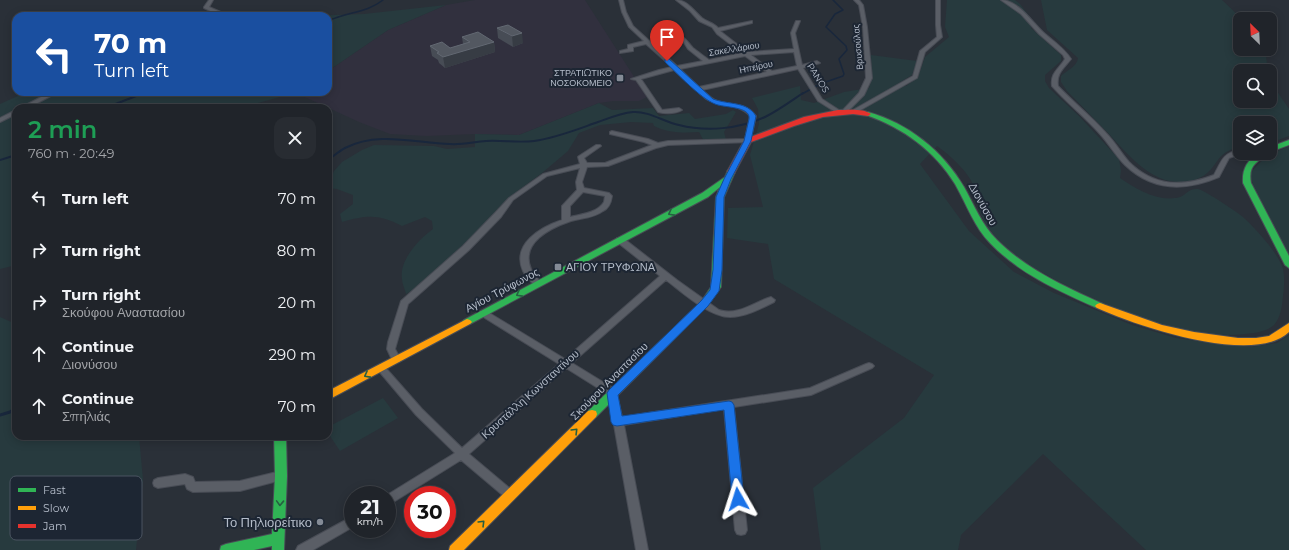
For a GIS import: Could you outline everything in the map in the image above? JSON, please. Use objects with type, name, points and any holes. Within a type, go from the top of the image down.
[{"type":"main road","name":"Διονύσου","points":[[748,141],[819,116],[842,111],[869,114],[888,120],[920,141],[952,174],[976,220],[992,241],[1025,268],[1073,294],[1117,314],[1144,324],[1199,337],[1242,342],[1264,341],[1283,334],[1289,326]]},
{"type":"main road","points":[[728,179],[748,141]]},
{"type":"main road","points":[[1277,147],[1289,142]]},
{"type":"main road","points":[[1253,160],[1248,164],[1245,178],[1289,265]]},
{"type":"main road","name":"Αγίου Τρύφωνος","points":[[332,394],[705,195],[728,179]]},
{"type":"main road","name":"Σκούφου Αναστασίου","points":[[455,550],[704,304],[716,287],[720,197],[728,179]]},
{"type":"main road","points":[[705,195],[712,193],[720,197]]},
{"type":"main road","points":[[278,550],[281,476],[280,440]]},
{"type":"main road","points":[[226,550],[278,539]]},
{"type":"street","points":[[211,0],[206,7],[217,12]]},
{"type":"street","points":[[396,360],[391,349],[404,303],[466,248],[498,215],[511,199],[545,175],[584,165],[606,165],[657,145],[668,143],[748,141],[753,116],[748,109],[741,106],[715,102],[698,89],[628,24],[621,0]]},
{"type":"street","points":[[678,0],[692,10],[698,18],[714,26],[771,73]]},
{"type":"street","name":"Βρυσούλας","points":[[842,111],[862,94],[869,78],[865,27],[861,5],[856,0]]},
{"type":"street","points":[[855,112],[915,77],[923,51],[940,37],[938,24],[938,0]]},
{"type":"street","points":[[1003,0],[1019,10],[1063,51],[1068,59],[1055,74],[1055,86],[1102,132],[1127,163],[1144,177],[1153,181],[1178,186],[1196,184],[1217,176],[1224,160],[1233,153]]},
{"type":"street","points":[[717,30],[750,22]]},
{"type":"street","name":"PANOS","points":[[798,22],[793,33],[800,67],[820,100],[842,111]]},
{"type":"street","points":[[677,36],[685,40],[692,50],[708,62]]},
{"type":"street","points":[[622,52],[631,50],[630,46],[647,42]]},
{"type":"street","name":"Σακελλάριου","points":[[679,110],[660,111],[636,79],[652,73],[747,54],[796,50]]},
{"type":"street","name":"Ηπείρου","points":[[698,89],[817,63]]},
{"type":"street","points":[[31,104],[47,96]]},
{"type":"street","points":[[0,120],[12,114]]},
{"type":"street","points":[[612,133],[628,137],[644,138],[657,145]]},
{"type":"street","points":[[581,190],[579,182],[584,165],[581,157],[598,146]]},
{"type":"street","points":[[538,284],[527,270],[524,253],[528,245],[537,236],[566,220],[596,212],[603,208],[609,199],[607,194],[581,190]]},
{"type":"street","points":[[566,220],[566,206],[581,190]]},
{"type":"street","points":[[620,240],[665,276],[704,304],[723,314],[731,315],[772,300]]},
{"type":"street","name":"Κρυστάλλη Κωνσταντίνου","points":[[396,495],[462,454],[565,362],[665,276]]},
{"type":"street","points":[[483,313],[565,362],[613,393],[617,422],[642,550]]},
{"type":"street","points":[[617,422],[811,392],[869,366]]},
{"type":"street","points":[[382,368],[419,412],[462,454],[510,495]]},
{"type":"street","points":[[729,405],[741,530]]},
{"type":"street","points":[[158,483],[185,479],[189,480],[193,487],[240,486],[281,476]]},
{"type":"street","points":[[302,550],[344,526]]},
{"type":"shaded area","points":[[475,0],[585,0],[647,97],[639,101],[614,101],[599,103],[519,135],[475,134],[426,136],[390,134],[332,110],[332,104],[320,104],[303,96],[332,96],[332,68],[388,30],[446,5]]},
{"type":"green space","points":[[947,0],[1015,0],[1020,4],[1032,20],[1031,28],[1061,55],[1061,61],[1045,75],[1045,81],[1049,88],[1079,116],[1119,159],[1121,171],[1120,178],[1140,190],[1156,197],[1180,197],[1192,189],[1201,190],[1244,218],[1261,235],[1277,256],[1283,269],[1284,290],[1280,315],[1271,327],[1264,331],[1253,333],[1220,335],[1192,332],[1164,325],[1136,316],[1081,293],[1034,268],[1011,252],[985,223],[980,212],[975,189],[964,171],[954,160],[937,146],[920,164],[969,231],[1014,272],[1054,293],[1132,325],[1176,338],[1251,347],[1277,343],[1289,335],[1289,550],[1146,550],[1043,454],[961,535],[958,550],[821,550],[813,488],[904,418],[934,375],[774,279],[768,244],[727,238],[728,208],[763,207],[750,155],[759,124],[758,109],[752,98],[800,86],[801,100],[814,103],[844,92],[869,88],[872,78],[871,55],[917,61],[912,75],[899,83],[906,86],[918,77],[925,57],[949,37],[945,27]]},
{"type":"green space","points":[[1041,0],[1222,0],[1235,12],[1233,12],[1233,56],[1266,56],[1267,64],[1233,64],[1233,108],[1277,108],[1277,91],[1289,109],[1289,136],[1277,140],[1277,116],[1233,116],[1233,150],[1225,153],[1209,171],[1197,179],[1183,182],[1170,181],[1158,177],[1147,171],[1126,153],[1067,91],[1061,82],[1061,76],[1076,64],[1078,58],[1047,30]]},
{"type":"green space","points":[[446,5],[388,30],[332,68],[332,15],[364,14]]},
{"type":"green space","points":[[18,96],[283,96],[256,104],[12,104],[12,266],[0,269],[0,104]]},
{"type":"green space","points":[[599,103],[612,110],[653,108],[659,116],[689,113],[695,119],[726,114],[733,110],[736,112],[724,132],[726,140],[704,141],[699,132],[670,131],[654,126],[653,123],[631,122],[600,125],[579,133],[568,151],[542,173],[507,199],[472,236],[419,287],[406,294],[402,281],[404,265],[407,257],[416,244],[433,229],[432,221],[425,217],[402,226],[386,219],[366,217],[342,222],[340,214],[353,204],[353,195],[332,188],[332,175],[342,162],[362,150],[374,145],[434,146],[447,149],[475,147],[475,134],[519,135]]},
{"type":"green space","points":[[1289,146],[1289,254],[1253,186],[1250,174],[1264,160],[1277,160],[1277,152]]},
{"type":"green space","points":[[0,317],[12,322],[12,440],[139,440],[143,480],[142,490],[142,476],[10,476],[10,540],[137,540],[136,550],[0,550]]},
{"type":"green space","points":[[383,398],[398,418],[340,451],[332,439],[332,425]]},
{"type":"building","points":[[508,25],[522,33],[512,36],[497,28]]},
{"type":"building","points":[[478,32],[494,42],[443,57],[437,53],[439,52],[430,46],[442,42],[450,48],[470,42],[462,37]]},
{"type":"waterway","points":[[332,19],[370,8],[383,0]]},
{"type":"waterway","points":[[802,94],[820,84],[843,76],[844,74],[839,59],[847,50],[846,46],[826,27],[835,14],[843,10],[833,0]]},
{"type":"waterway","points":[[332,157],[345,148],[370,140],[397,139],[454,144],[486,141],[522,142],[542,140],[559,136],[624,113],[633,112],[645,113],[673,124],[689,127],[711,129],[734,127],[765,117],[803,93]]},
{"type":"waterway","points":[[115,104],[136,96]]},
{"type":"waterway","points":[[0,160],[12,156]]},
{"type":"waterway","points":[[0,415],[12,411]]},
{"type":"traffic: fast","points":[[868,114],[908,132],[931,150],[942,161],[959,185],[983,229],[1005,253],[1044,279],[1100,306]]},
{"type":"traffic: fast","points":[[1277,147],[1289,142]]},
{"type":"traffic: fast","points":[[1254,160],[1249,165],[1246,178],[1247,183],[1289,265]]},
{"type":"traffic: fast","points":[[592,414],[704,304],[716,287],[720,197],[731,172]]},
{"type":"traffic: fast","points":[[467,322],[705,195],[727,179]]},
{"type":"traffic: fast","points":[[278,550],[281,476],[280,440]]},
{"type":"traffic: fast","points":[[226,550],[278,539]]},
{"type":"traffic: slow","points":[[1100,306],[1146,324],[1194,336],[1238,341],[1267,341],[1277,337],[1289,326]]},
{"type":"traffic: slow","points":[[332,394],[467,322]]},
{"type":"traffic: slow","points":[[455,550],[592,414]]},
{"type":"traffic: jam","points":[[731,172],[748,141],[791,124],[823,115],[838,112],[868,114]]},
{"type":"place","name":"ΣΤΡΑΤΙΩΤΙΚΟ ΝΟΣΟΚΟΜΕΙΟ","points":[[620,78]]},
{"type":"place","name":"ΑΓΙΟΥ ΤΡΥΦΩΝΑ","points":[[558,267]]},
{"type":"place","name":"Το Πηλιορείτικο","points":[[320,522]]},
{"type":"route","points":[[667,61],[711,100],[721,104],[744,107],[750,111],[753,119],[748,141],[720,197],[716,287],[704,304],[613,393],[617,422],[729,405],[738,499]]}]
